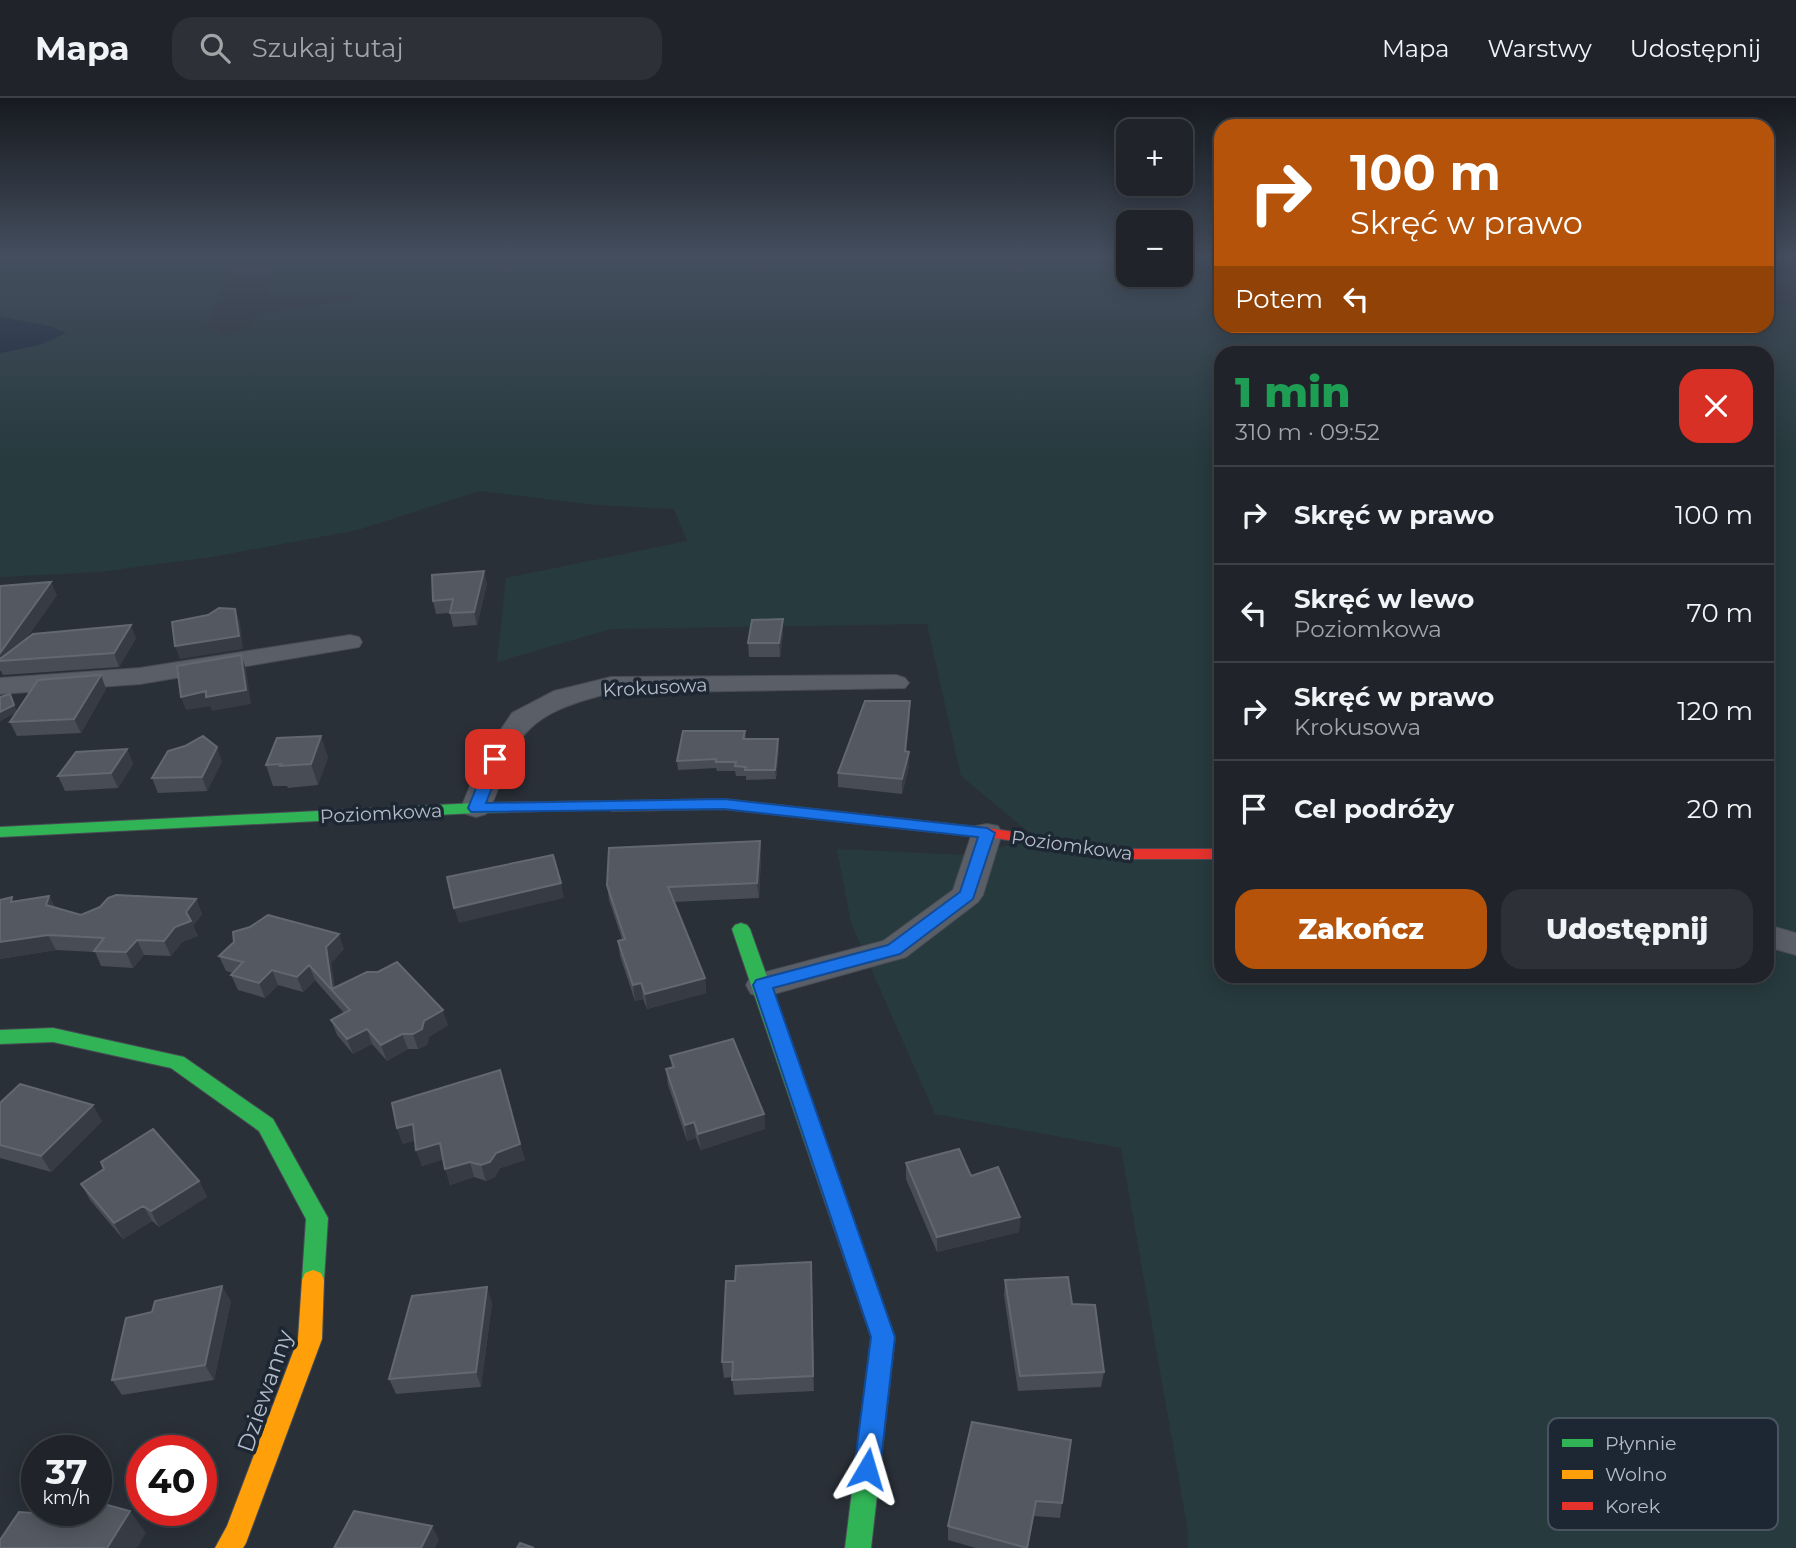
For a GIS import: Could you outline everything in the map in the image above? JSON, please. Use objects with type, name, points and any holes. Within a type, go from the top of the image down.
[{"type":"street","points":[[0,686],[140,676],[350,642]]},
{"type":"street","name":"Krokusowa","points":[[476,808],[495,759],[521,719],[563,697],[611,685],[896,682]]},
{"type":"street","name":"Poziomkowa","points":[[0,832],[476,808],[724,804],[987,833],[1134,854],[1214,854]]},
{"type":"street","points":[[763,985],[894,949],[967,895],[987,833]]},
{"type":"street","points":[[741,929],[763,985],[883,1337],[858,1548]]},
{"type":"street","points":[[1774,938],[1796,944]]},
{"type":"street","name":"Dziewanny","points":[[0,1037],[52,1035],[177,1062],[267,1125],[317,1218],[310,1339],[237,1534],[228,1548]]},
{"type":"green space","points":[[31,323],[208,323],[206,327],[225,336],[252,327],[253,323],[1214,323],[1214,333],[1774,333],[1774,323],[1796,323],[1796,1548],[1188,1548],[1188,1531],[1121,1148],[935,1114],[851,923],[837,849],[966,855],[1037,839],[961,776],[927,624],[611,629],[497,662],[506,578],[687,541],[674,509],[596,505],[479,491],[358,530],[212,557],[99,572],[0,577],[0,353],[40,345],[65,333],[50,326]]},
{"type":"water","points":[[0,323],[31,323],[50,326],[66,333],[40,345],[0,353]]},
{"type":"building","points":[[484,571],[474,612],[450,613],[453,599],[433,601],[432,575]]},
{"type":"building","points":[[51,582],[0,653],[0,586]]},
{"type":"building","points":[[219,608],[235,609],[239,636],[175,646],[172,622],[208,615]]},
{"type":"building","points":[[783,619],[779,643],[748,643],[752,620]]},
{"type":"building","points":[[131,625],[114,653],[0,661],[33,634]]},
{"type":"building","points":[[241,655],[246,690],[206,697],[206,691],[181,697],[177,666]]},
{"type":"building","points":[[101,675],[74,719],[10,722],[38,680]]},
{"type":"building","points":[[10,694],[14,705],[0,712],[0,697]]},
{"type":"building","points":[[865,701],[910,701],[905,751],[909,752],[902,779],[838,773]]},
{"type":"building","points":[[683,731],[745,731],[743,739],[778,739],[775,770],[745,770],[746,767],[735,766],[736,762],[716,762],[716,759],[677,761]]},
{"type":"building","points":[[203,736],[217,747],[202,777],[152,778],[168,751],[185,746]]},
{"type":"building","points":[[321,736],[311,764],[266,765],[277,738]]},
{"type":"building","points":[[127,749],[111,773],[58,776],[76,752]]},
{"type":"building","points":[[760,841],[757,883],[668,887],[705,978],[645,994],[641,983],[633,985],[618,941],[625,939],[607,885],[609,848]]},
{"type":"building","points":[[553,855],[561,883],[454,908],[447,877]]},
{"type":"building","points":[[116,895],[196,899],[186,912],[191,921],[175,927],[164,941],[137,940],[126,952],[94,951],[104,938],[48,935],[0,942],[0,900],[12,897],[11,902],[49,896],[46,905],[81,915],[100,907],[108,898]]},
{"type":"building","points":[[268,915],[339,934],[326,947],[332,989],[367,972],[378,972],[397,962],[443,1010],[424,1021],[422,1029],[413,1034],[402,1034],[381,1045],[367,1029],[347,1039],[331,1020],[350,1010],[309,965],[297,977],[272,970],[259,983],[231,975],[243,962],[219,956],[234,942],[233,932],[250,927]]},
{"type":"building","points":[[733,1039],[764,1114],[698,1134],[694,1122],[685,1125],[666,1069],[674,1067],[670,1056]]},
{"type":"building","points":[[500,1070],[520,1144],[496,1153],[490,1162],[481,1165],[470,1162],[445,1169],[440,1143],[416,1150],[413,1124],[397,1128],[392,1103]]},
{"type":"building","points":[[20,1084],[93,1105],[41,1156],[0,1145],[0,1103]]},
{"type":"building","points":[[153,1129],[199,1181],[151,1211],[143,1206],[114,1223],[81,1184],[104,1169],[101,1162]]},
{"type":"building","points":[[959,1149],[971,1176],[998,1167],[1020,1217],[937,1237],[906,1163]]},
{"type":"building","points":[[811,1262],[813,1376],[732,1380],[733,1362],[722,1362],[726,1281],[735,1281],[736,1266]]},
{"type":"building","points":[[1068,1277],[1072,1304],[1095,1305],[1104,1372],[1020,1376],[1005,1280]]},
{"type":"building","points":[[222,1286],[205,1365],[112,1380],[126,1318],[152,1312],[155,1301]]},
{"type":"building","points":[[487,1287],[476,1372],[389,1379],[412,1296]]},
{"type":"building","points":[[972,1422],[1071,1440],[1062,1503],[1036,1501],[1027,1548],[948,1526]]},
{"type":"building","points":[[112,1506],[126,1510],[126,1517],[107,1548],[0,1548],[0,1540],[19,1512],[21,1526],[112,1526]]},
{"type":"building","points":[[354,1511],[432,1526],[421,1548],[334,1548]]},
{"type":"building","points":[[520,1543],[534,1548],[517,1548]]},
{"type":"traffic: fast","points":[[0,832],[476,808],[612,806]]},
{"type":"traffic: fast","points":[[741,929],[883,1337],[858,1548]]},
{"type":"traffic: fast","points":[[0,1037],[53,1035],[177,1062],[266,1125],[317,1218],[313,1280]]},
{"type":"traffic: slow","points":[[612,806],[724,804],[987,833]]},
{"type":"traffic: slow","points":[[228,1548],[237,1534],[310,1339],[313,1280]]},
{"type":"traffic: jam","points":[[987,833],[1134,854],[1214,854]]},
{"type":"route","points":[[495,759],[476,808],[724,804],[987,833],[967,895],[894,949],[763,985],[883,1337],[867,1469]]}]
